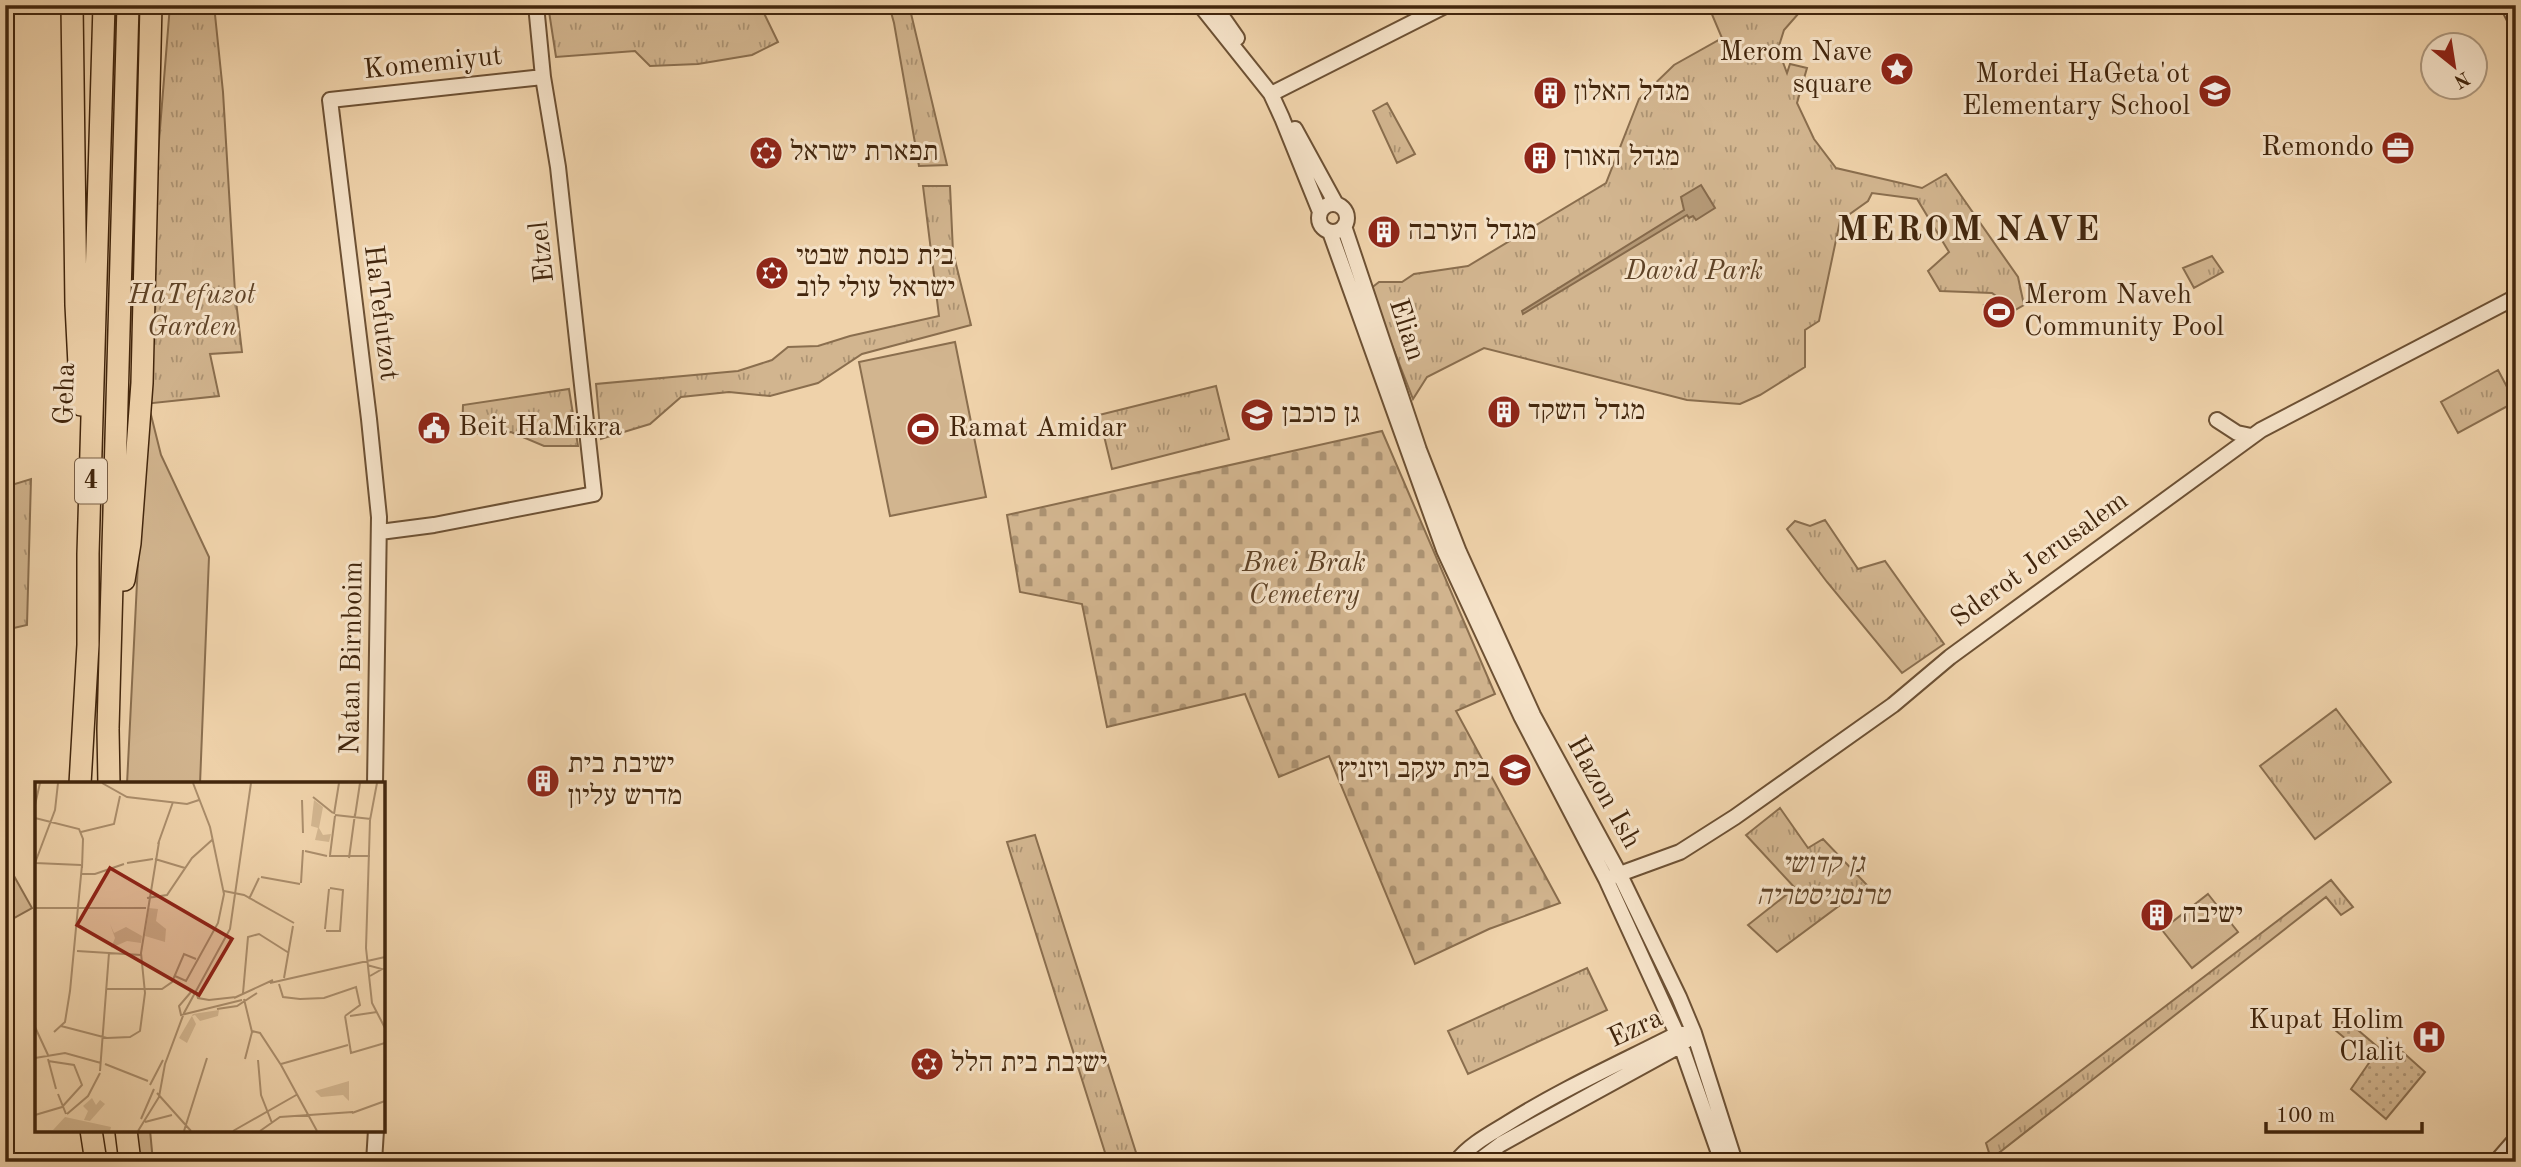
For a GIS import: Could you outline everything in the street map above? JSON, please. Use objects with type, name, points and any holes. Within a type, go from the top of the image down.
[{"type":"highway","points":[[91,5],[101,178]]},
{"type":"highway","name":"Geha","points":[[80,782],[88,645],[88,554],[104,5]]},
{"type":"highway","name":"Geha","points":[[109,782],[128,5]]},
{"type":"highway","points":[[111,655],[130,543],[138,448],[151,5]]},
{"type":"highway","points":[[147,193],[165,5]]},
{"type":"highway","points":[[71,10],[76,305],[88,554]]},
{"type":"highway","points":[[91,1132],[96,1162]]},
{"type":"highway","points":[[126,1132],[130,1162]]},
{"type":"street","name":"Etzel","points":[[380,532],[434,525],[594,494],[558,167],[542,77],[536,5]]},
{"type":"street","points":[[1200,5],[1273,93],[1320,212],[1320,224],[1337,229],[1347,213],[1342,206],[1336,204],[1326,205],[1320,212]]},
{"type":"street","points":[[1214,5],[1273,93],[1336,204]]},
{"type":"street","points":[[1273,93],[1447,5]]},
{"type":"street","points":[[2508,5],[2516,21]]},
{"type":"street","name":"Komemiyut","points":[[330,100],[542,77]]},
{"type":"street","name":"HaTefutzot","points":[[330,100],[380,532]]},
{"type":"street","name":"Elian","points":[[1337,229],[1414,452]]},
{"type":"street","name":"Sderot Jerusalem","points":[[1613,876],[1680,852],[1735,817],[1893,705],[1950,657],[2251,436],[2516,298]]},
{"type":"street","points":[[2217,420],[2237,433],[2251,436]]},
{"type":"street","name":"Hazon Ish","points":[[1414,452],[1533,715],[1613,876],[1679,997],[1694,1033],[1735,1162]]},
{"type":"street","name":"Natan Birnboim","points":[[375,782],[380,532]]},
{"type":"street","name":"Hazon Ish","points":[[1613,876],[1679,1039],[1722,1162]]},
{"type":"street","name":"Ezra","points":[[1456,1162],[1462,1154],[1490,1133],[1537,1105],[1694,1033]]},
{"type":"street","name":"Ezra","points":[[1477,1162],[1501,1144],[1679,1039]]},
{"type":"street","points":[[374,1162],[376,1132]]},
{"type":"street","points":[[2496,1162],[2516,1139]]},
{"type":"green space","name":"HaTefuzot Garden","points":[[170,5],[214,5],[223,92],[235,292],[242,352],[210,354],[219,396],[144,404],[150,252]]},
{"type":"green space","points":[[548,5],[760,5],[778,42],[752,55],[698,64],[650,66],[635,51],[556,57]]},
{"type":"green space","points":[[889,5],[909,5],[947,165],[919,166]]},
{"type":"green space","name":"David Park","points":[[1708,5],[1806,5],[1784,30],[1778,49],[1787,73],[1790,64],[1807,68],[1797,103],[1814,139],[1836,168],[1922,188],[1946,174],[2018,277],[2024,305],[2015,310],[1992,293],[1940,291],[1928,271],[1949,252],[1917,199],[1872,193],[1868,201],[1840,221],[1819,321],[1805,330],[1805,367],[1740,404],[1687,400],[1484,348],[1427,377],[1413,399],[1370,289],[1379,282],[1402,282],[1414,274],[1468,266],[1606,183],[1639,99],[1674,65],[1722,38]]},
{"type":"green space","points":[[1387,103],[1415,154],[1397,163],[1373,111]]},
{"type":"green space","points":[[923,186],[950,186],[953,252],[971,325],[862,354],[818,383],[770,396],[729,392],[681,397],[650,424],[601,439],[596,384],[738,371],[772,360],[788,347],[818,346],[939,316]]},
{"type":"green space","points":[[2212,256],[2223,272],[2194,288],[2183,268]]},
{"type":"green space","name":"Merom Naveh Community Pool","points":[[1992,300],[1999,310],[2004,306],[2010,314],[1997,324],[1984,305]]},
{"type":"green space","name":"Ramat Amidar","points":[[955,342],[986,497],[890,516],[859,362]]},
{"type":"green space","points":[[2498,370],[2515,402],[2458,433],[2441,402]]},
{"type":"green space","points":[[1216,386],[1229,439],[1112,469],[1099,415]]},
{"type":"green space","points":[[569,389],[578,446],[544,446],[511,432],[462,435],[463,405]]},
{"type":"green space","points":[[150,411],[161,455],[209,557],[200,782],[127,782],[140,522]]},
{"type":"green space","name":"Bnei Brak Cemetery","points":[[1382,431],[1495,694],[1456,711],[1560,903],[1489,929],[1415,964],[1329,756],[1279,777],[1245,694],[1107,727],[1082,604],[1020,592],[1007,515]]},
{"type":"green space","points":[[31,479],[27,625],[5,630],[5,487]]},
{"type":"green space","points":[[1825,520],[1858,569],[1885,561],[1944,644],[1902,673],[1787,529],[1795,521],[1810,526]]},
{"type":"green space","points":[[2336,709],[2391,782],[2315,839],[2260,766]]},
{"type":"green space","name":"גן קדושי טרנסניסטריה","points":[[1780,808],[1808,848],[1823,839],[1867,885],[1777,952],[1748,925],[1795,888],[1746,835]]},
{"type":"green space","points":[[1035,835],[1139,1162],[1108,1162],[1007,842]]},
{"type":"green space","points":[[5,860],[32,908],[5,923]]},
{"type":"green space","points":[[2331,880],[2353,907],[2341,915],[2326,897],[1991,1159],[1986,1143]]},
{"type":"green space","points":[[2208,894],[2238,932],[2192,968],[2162,930]]},
{"type":"green space","points":[[1587,968],[1607,1010],[1468,1074],[1448,1031]]},
{"type":"green space","points":[[2345,1019],[2379,1048],[2387,1038],[2425,1072],[2386,1119],[2351,1089],[2371,1060],[2335,1030]]},
{"type":"green space","points":[[135,1132],[150,1132],[153,1162],[138,1162]]},
{"type":"shaded area","points":[[1701,185],[1715,208],[1696,220],[1687,215],[1523,314],[1522,311],[1684,210],[1681,197]]},
{"type":"place","name":"Merom Nave square","points":[[1897,69]]},
{"type":"place","name":"Mordei HaGeta'ot Elementary School","points":[[2215,91]]},
{"type":"place","name":"מגדל האלון","points":[[1550,93]]},
{"type":"place","name":"Remondo","points":[[2398,148]]},
{"type":"place","name":"תפארת ישראל","points":[[766,153]]},
{"type":"place","name":"מגדל האורן","points":[[1540,158]]},
{"type":"place","name":"מגדל הערבה","points":[[1384,232]]},
{"type":"place","name":"בית כנסת שבטי ישראל עולי לוב","points":[[772,273]]},
{"type":"place","name":"Merom Naveh Community Pool","points":[[1999,312]]},
{"type":"place","name":"מגדל השקד","points":[[1504,412]]},
{"type":"place","name":"גן כוכבן","points":[[1257,415]]},
{"type":"place","name":"Beit HaMikra","points":[[434,428]]},
{"type":"place","name":"Ramat Amidar","points":[[923,429]]},
{"type":"place","name":"בית יעקב ויזניץ","points":[[1515,770]]},
{"type":"place","name":"ישיבת בית מדרש עליון","points":[[543,781]]},
{"type":"place","name":"ישיבה","points":[[2157,915]]},
{"type":"place","name":"Kupat Holim Clalit","points":[[2429,1037]]},
{"type":"place","name":"ישיבת בית הלל","points":[[927,1064]]},
{"type":"district","name":"MEROM NAVE","points":[[1969,230]]}]
